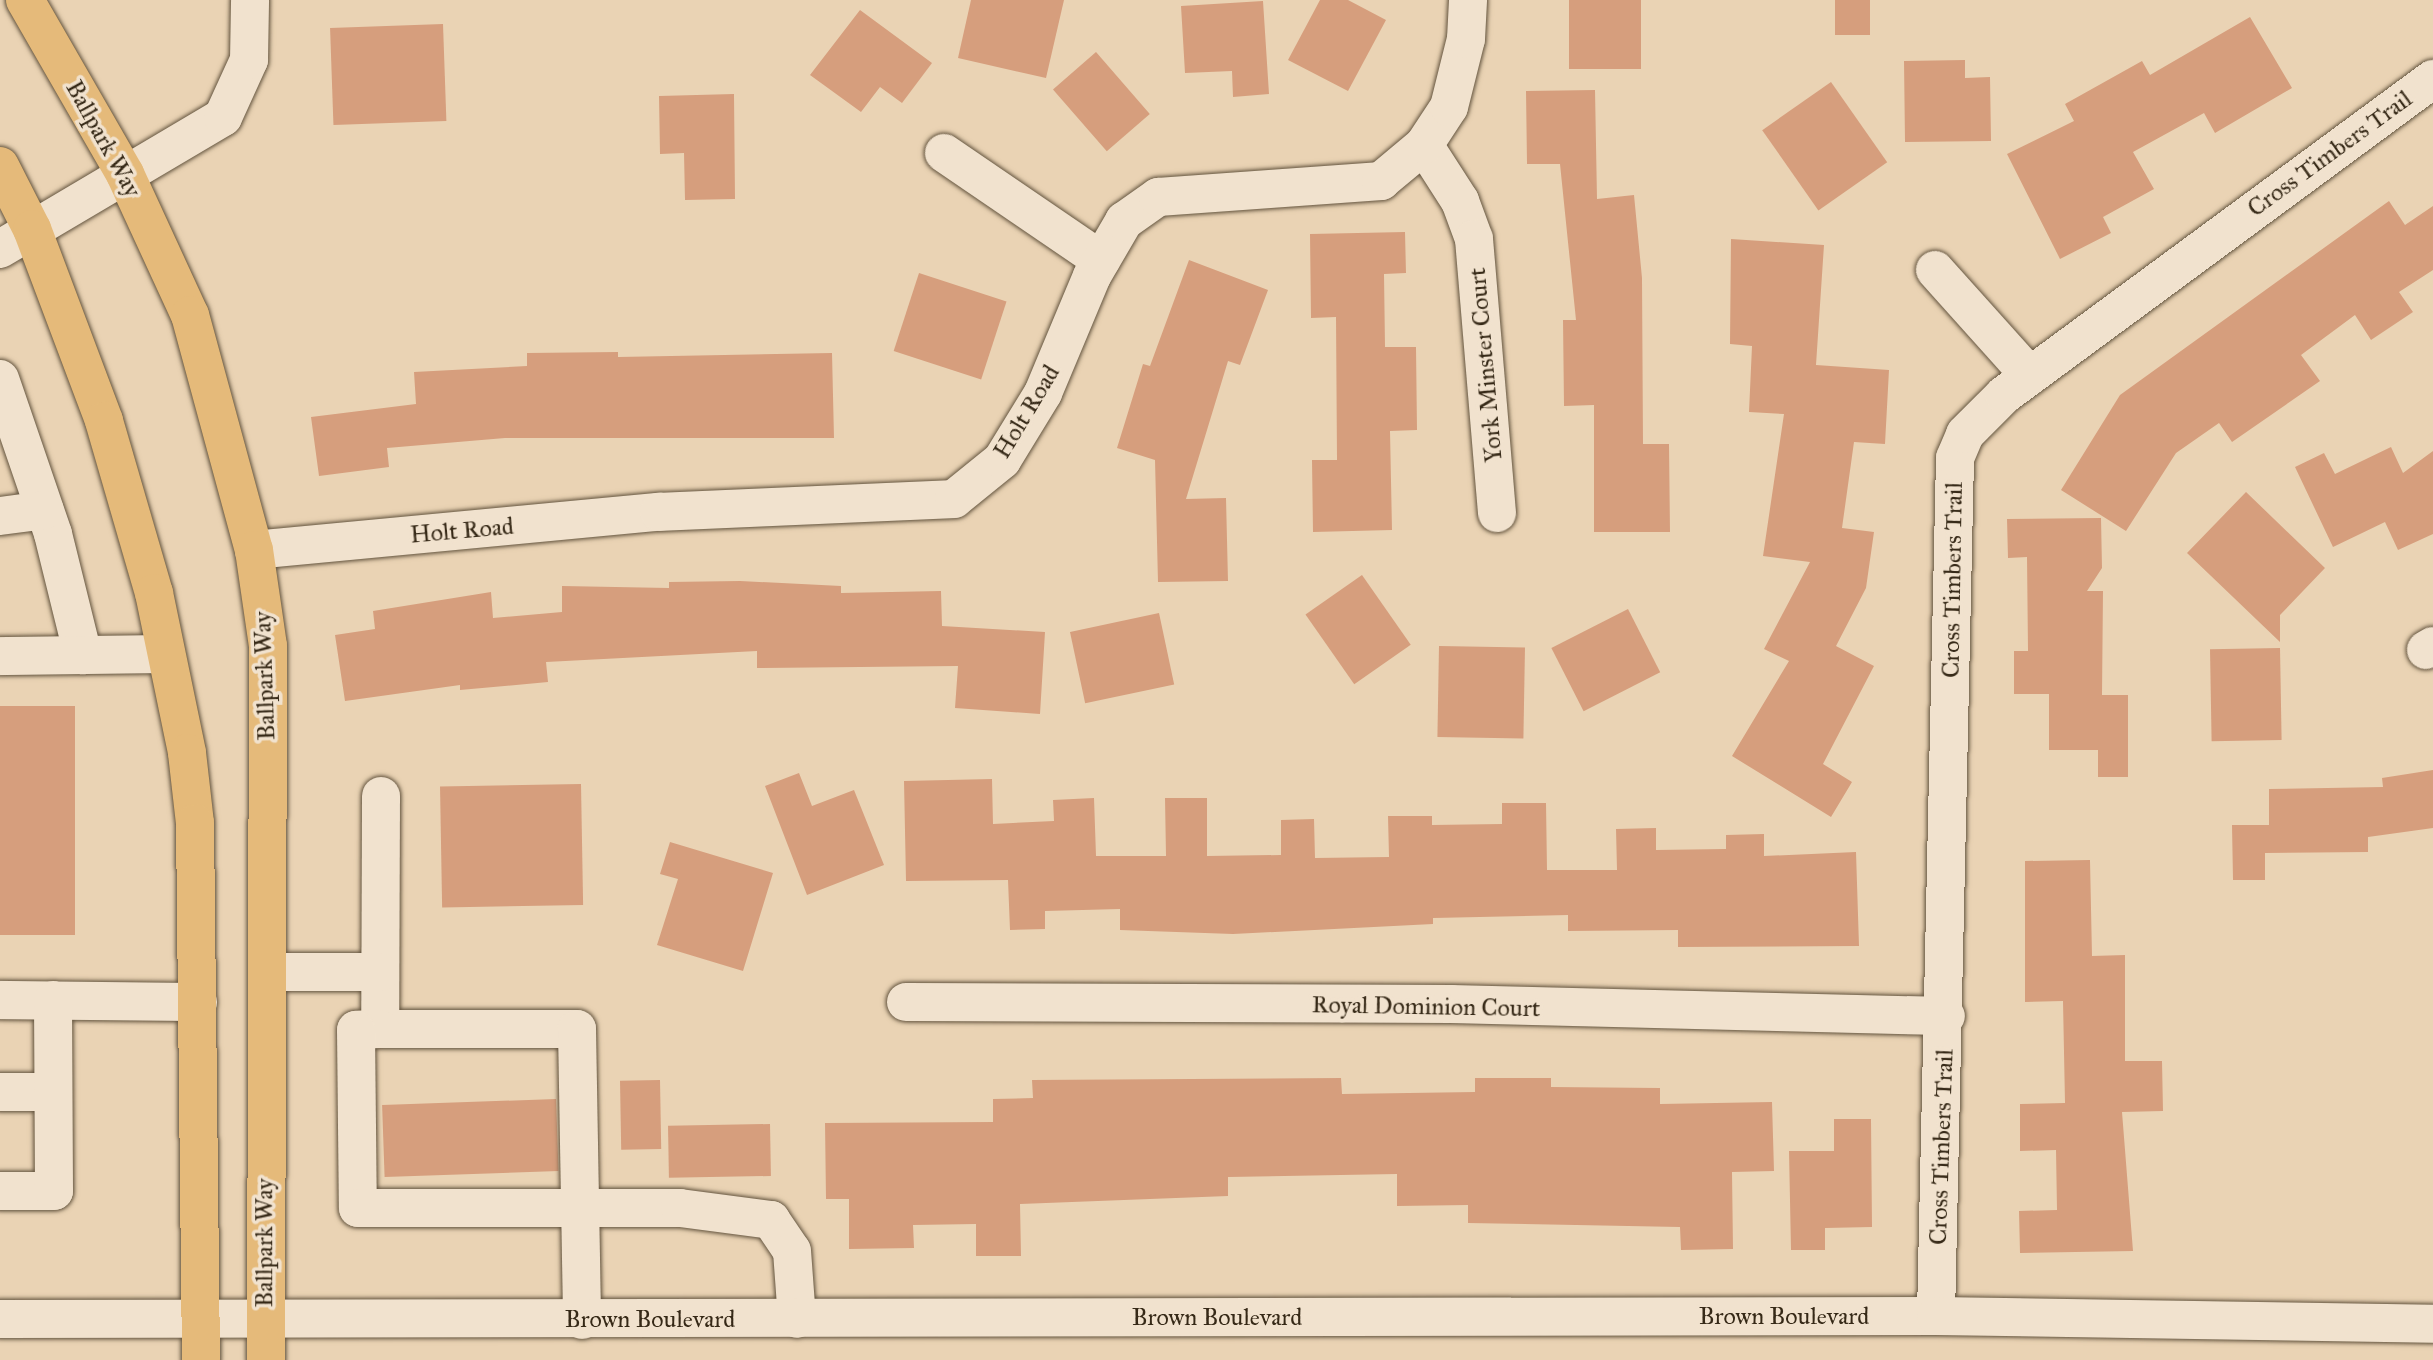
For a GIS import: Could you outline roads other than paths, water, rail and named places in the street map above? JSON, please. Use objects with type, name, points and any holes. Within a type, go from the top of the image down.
[{"type":"main road","name":"Ballpark Way","points":[[25,0],[125,174],[190,316],[254,550],[268,646],[266,1360]]},
{"type":"main road","points":[[0,166],[32,229],[104,421],[166,654],[195,823],[201,1360]]},
{"type":"street","points":[[0,249],[223,117],[249,60],[250,0]]},
{"type":"street","name":"Holt Road","points":[[254,550],[659,512],[954,499],[1002,460],[1030,415],[1101,260],[1124,221],[1158,197],[1381,181],[1424,145],[1449,107],[1466,39],[1468,0]]},
{"type":"street","name":"Cross Timbers Trail","points":[[1936,1316],[1946,1016],[1955,458],[1965,433],[2030,376],[2433,79]]},
{"type":"street","name":"York Minster Court","points":[[1424,145],[1460,201],[1474,239],[1483,289],[1497,513]]},
{"type":"street","points":[[944,153],[1101,260]]},
{"type":"street","points":[[1935,270],[2030,376]]},
{"type":"street","points":[[0,379],[45,510],[83,655]]},
{"type":"street","points":[[0,516],[45,510]]},
{"type":"street","points":[[0,656],[166,654]]},
{"type":"street","points":[[380,1029],[381,796]]},
{"type":"street","points":[[267,972],[380,972]]},
{"type":"street","points":[[0,1000],[198,1002]]},
{"type":"street","points":[[0,1192],[54,1191],[53,1000]]},
{"type":"street","name":"Royal Dominion Court","points":[[906,1002],[1451,1004],[1946,1016]]},
{"type":"street","points":[[582,1320],[580,1205],[577,1029],[356,1030],[358,1208],[580,1205],[680,1208],[771,1220],[792,1251],[797,1319]]},
{"type":"street","points":[[0,1093],[54,1091]]},
{"type":"street","name":"Brown Boulevard","points":[[0,1319],[265,1321],[1936,1316],[2433,1324]]}]
